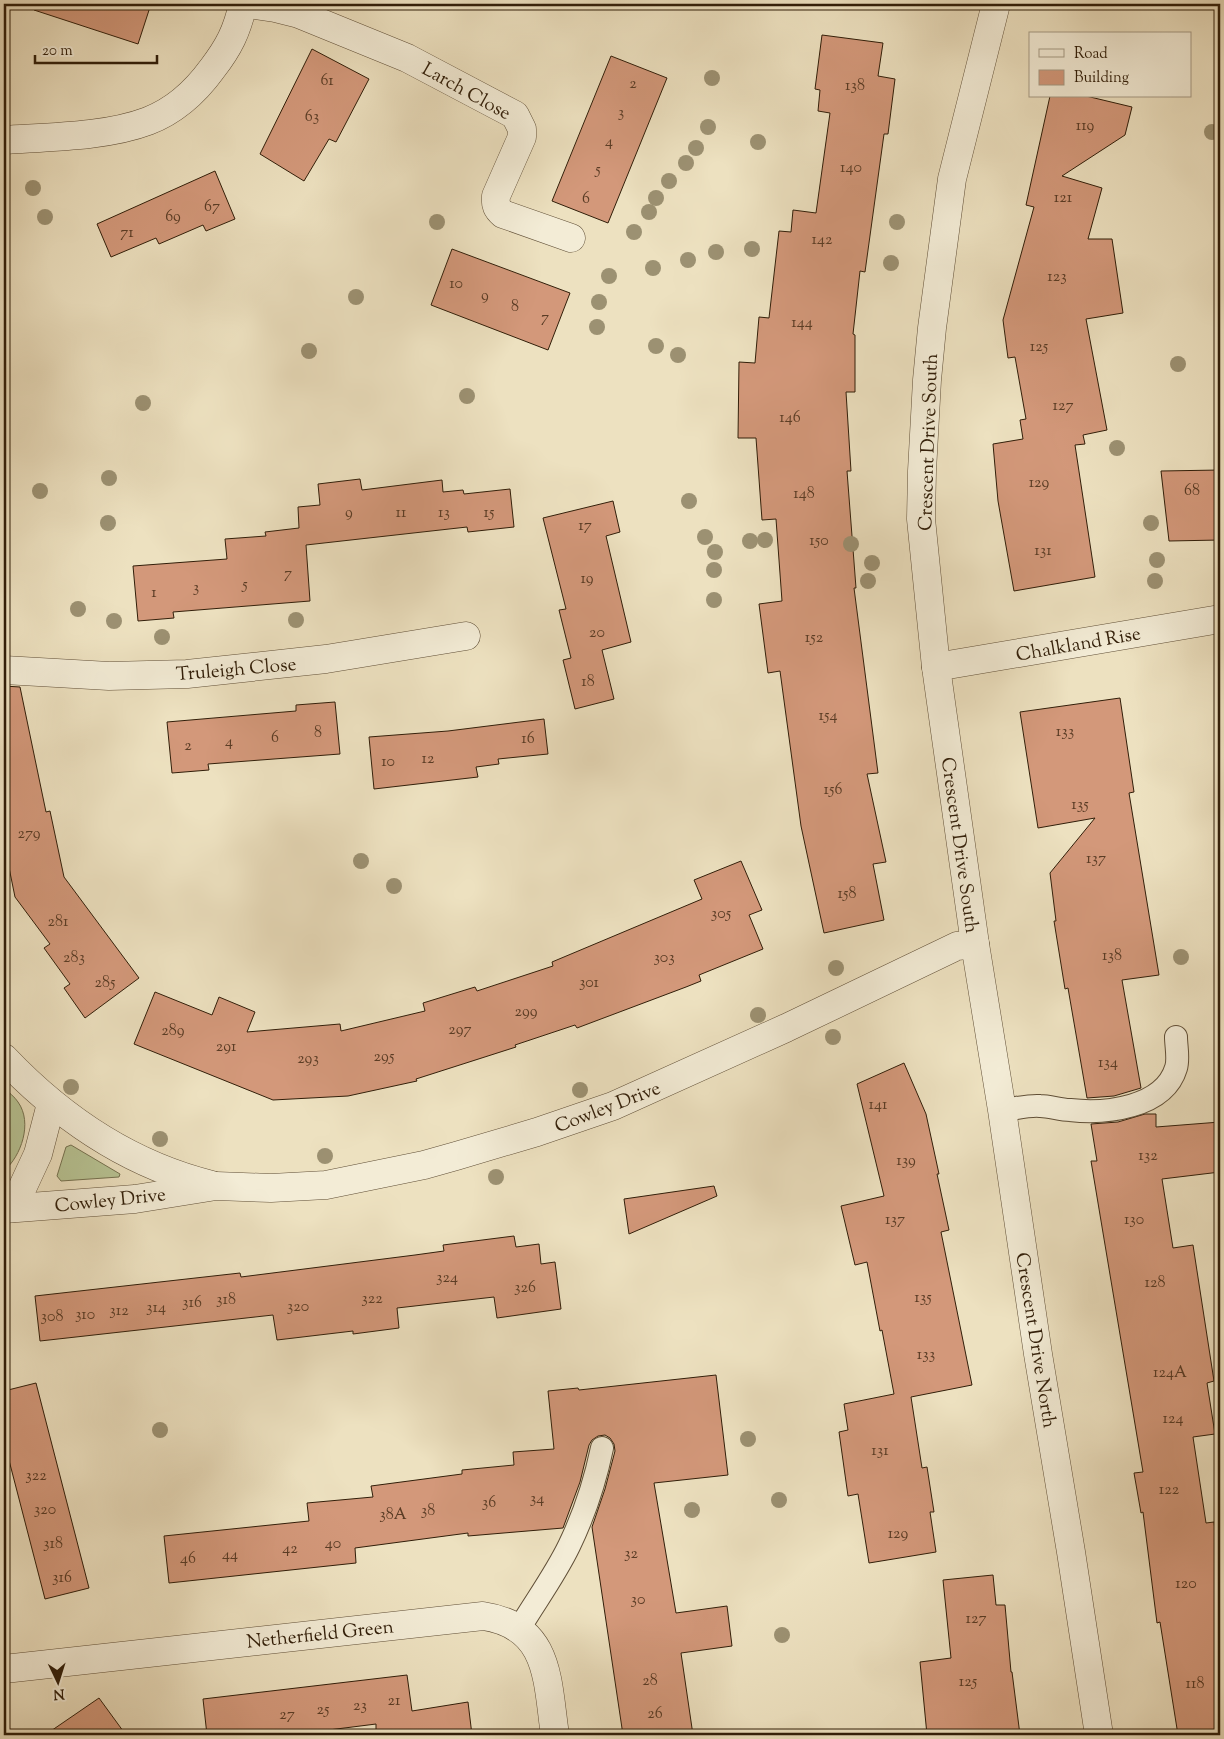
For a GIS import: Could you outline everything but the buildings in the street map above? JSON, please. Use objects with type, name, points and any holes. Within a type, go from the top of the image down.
[{"type":"street","points":[[4,140],[66,136],[126,128],[148,121],[175,106],[204,80],[220,58],[233,38],[243,4]]},
{"type":"street","name":"Larch Close","points":[[249,4],[300,14],[407,58],[515,115],[522,129],[522,138],[496,196],[495,204],[497,209],[503,214],[571,238]]},
{"type":"street","name":"Crescent Drive South","points":[[974,944],[936,667],[921,519],[922,470],[928,372],[952,179],[996,4]]},
{"type":"street","name":"Chalkland Rise","points":[[936,667],[1220,619]]},
{"type":"street","name":"Truleigh Close","points":[[4,670],[109,676],[187,674],[337,658],[466,636]]},
{"type":"street","name":"Crescent Drive North","points":[[974,944],[1002,1110],[1038,1354],[1099,1735]]},
{"type":"street","name":"Cowley Drive","points":[[8,1208],[135,1199],[216,1186],[277,1188],[326,1185],[424,1165],[537,1132],[613,1106],[786,1028],[957,946],[974,944]]},
{"type":"street","name":"Cowley Drive","points":[[4,1058],[51,1104],[99,1138],[135,1156],[200,1182],[216,1186]]},
{"type":"street","points":[[8,1208],[38,1154],[51,1104]]},
{"type":"street","name":"Netherfield Green","points":[[4,1668],[470,1617],[496,1618],[519,1629],[528,1636],[541,1656],[545,1669],[555,1735]]},
{"type":"lane","points":[[1002,1110],[1039,1106],[1068,1110],[1100,1111],[1138,1104],[1156,1095],[1168,1083],[1176,1067],[1176,1037]]},
{"type":"lane","points":[[519,1629],[568,1549],[577,1530],[590,1496],[602,1448]]},
{"type":"green space","points":[[4,1088],[17,1100],[25,1120],[25,1129],[20,1148],[4,1171]]},
{"type":"green space","points":[[71,1145],[120,1174],[119,1177],[61,1181],[57,1176],[66,1147]]}]
